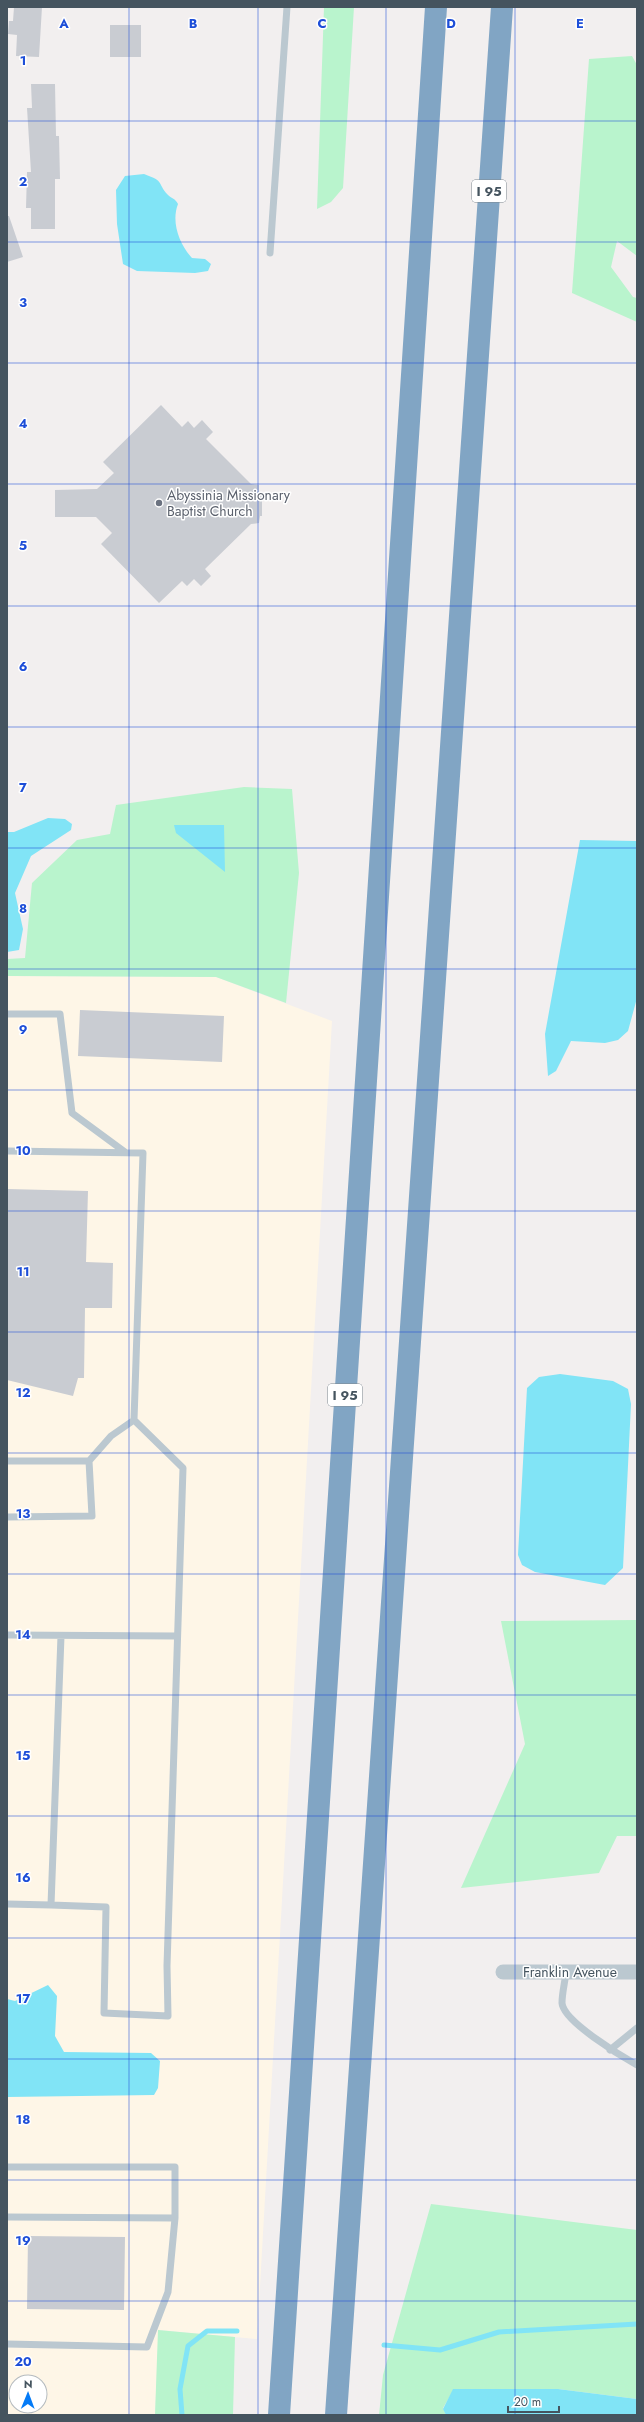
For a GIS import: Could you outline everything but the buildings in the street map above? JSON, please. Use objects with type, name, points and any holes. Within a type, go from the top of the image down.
[{"type":"highway","name":"I 95","points":[[279,2415],[436,7]]},
{"type":"highway","name":"I 95","points":[[336,2415],[502,7]]},
{"type":"street","name":"Franklin Avenue","points":[[503,1972],[637,1972]]},
{"type":"lane","points":[[270,253],[287,7]]},
{"type":"lane","points":[[7,1014],[60,1014],[72,1113],[125,1152]]},
{"type":"lane","points":[[7,1151],[143,1153],[134,1420],[183,1468],[177,1636],[168,2016],[104,2013],[106,1907],[7,1904]]},
{"type":"lane","points":[[7,1517],[92,1516],[89,1461],[111,1436],[134,1420]]},
{"type":"lane","points":[[7,1462],[89,1461]]},
{"type":"lane","points":[[7,1635],[177,1636]]},
{"type":"lane","points":[[51,1905],[61,1636]]},
{"type":"lane","points":[[566,1972],[562,2004],[567,2013],[610,2050],[637,2065]]},
{"type":"lane","points":[[610,2050],[637,2028]]},
{"type":"lane","points":[[7,2166],[176,2167],[175,2218],[168,2292],[147,2347],[7,2344]]},
{"type":"lane","points":[[7,2217],[175,2218]]},
{"type":"shaded area","points":[[7,976],[216,977],[332,1021],[257,2339],[159,2330],[155,2415],[7,2415]]},
{"type":"green space","points":[[324,7],[354,7],[343,188],[331,202],[317,209]]},
{"type":"green space","points":[[632,56],[637,65],[637,256],[617,241],[611,267],[633,297],[637,298],[637,322],[572,293],[589,59]]},
{"type":"green space","points":[[244,787],[292,789],[299,873],[286,1003],[216,977],[7,976],[7,959],[25,958],[32,883],[77,840],[110,834],[116,805]]},
{"type":"green space","points":[[637,1620],[637,1836],[617,1836],[599,1873],[461,1888],[525,1744],[501,1621]]},
{"type":"green space","points":[[431,2204],[637,2230],[637,2399],[558,2389],[454,2389],[443,2408],[446,2415],[379,2415],[383,2375]]},
{"type":"green space","points":[[158,2330],[235,2337],[233,2415],[155,2415]]},
{"type":"water","points":[[144,174],[158,181],[164,191],[177,202],[178,204],[175,218],[180,240],[192,258],[205,259],[211,264],[208,271],[195,273],[137,271],[123,264],[117,224],[116,190],[125,176]]},
{"type":"water","points":[[48,818],[65,819],[72,824],[71,830],[31,856],[15,893],[23,929],[19,950],[7,952],[7,832],[14,832]]},
{"type":"water","points":[[174,825],[224,825],[225,872],[176,833]]},
{"type":"water","points":[[580,840],[637,841],[637,998],[628,1031],[618,1040],[605,1043],[571,1041],[556,1071],[548,1076],[545,1034]]},
{"type":"water","points":[[560,1374],[613,1381],[628,1389],[631,1404],[623,1568],[605,1585],[535,1572],[522,1565],[518,1555],[527,1388],[539,1377]]},
{"type":"water","points":[[48,1985],[57,1996],[55,2036],[64,2052],[151,2053],[160,2061],[158,2088],[154,2095],[7,2097],[7,1999],[15,2001]]},
{"type":"water","points":[[453,2389],[558,2389],[637,2399],[637,2415],[446,2415],[443,2409]]},
{"type":"waterway","points":[[384,2345],[440,2350],[499,2332],[637,2324]]},
{"type":"waterway","points":[[182,2415],[180,2389],[188,2346],[207,2331],[237,2331]]},
{"type":"place","name":"Abyssinia Missionary Baptist Church","points":[[159,503]]}]
